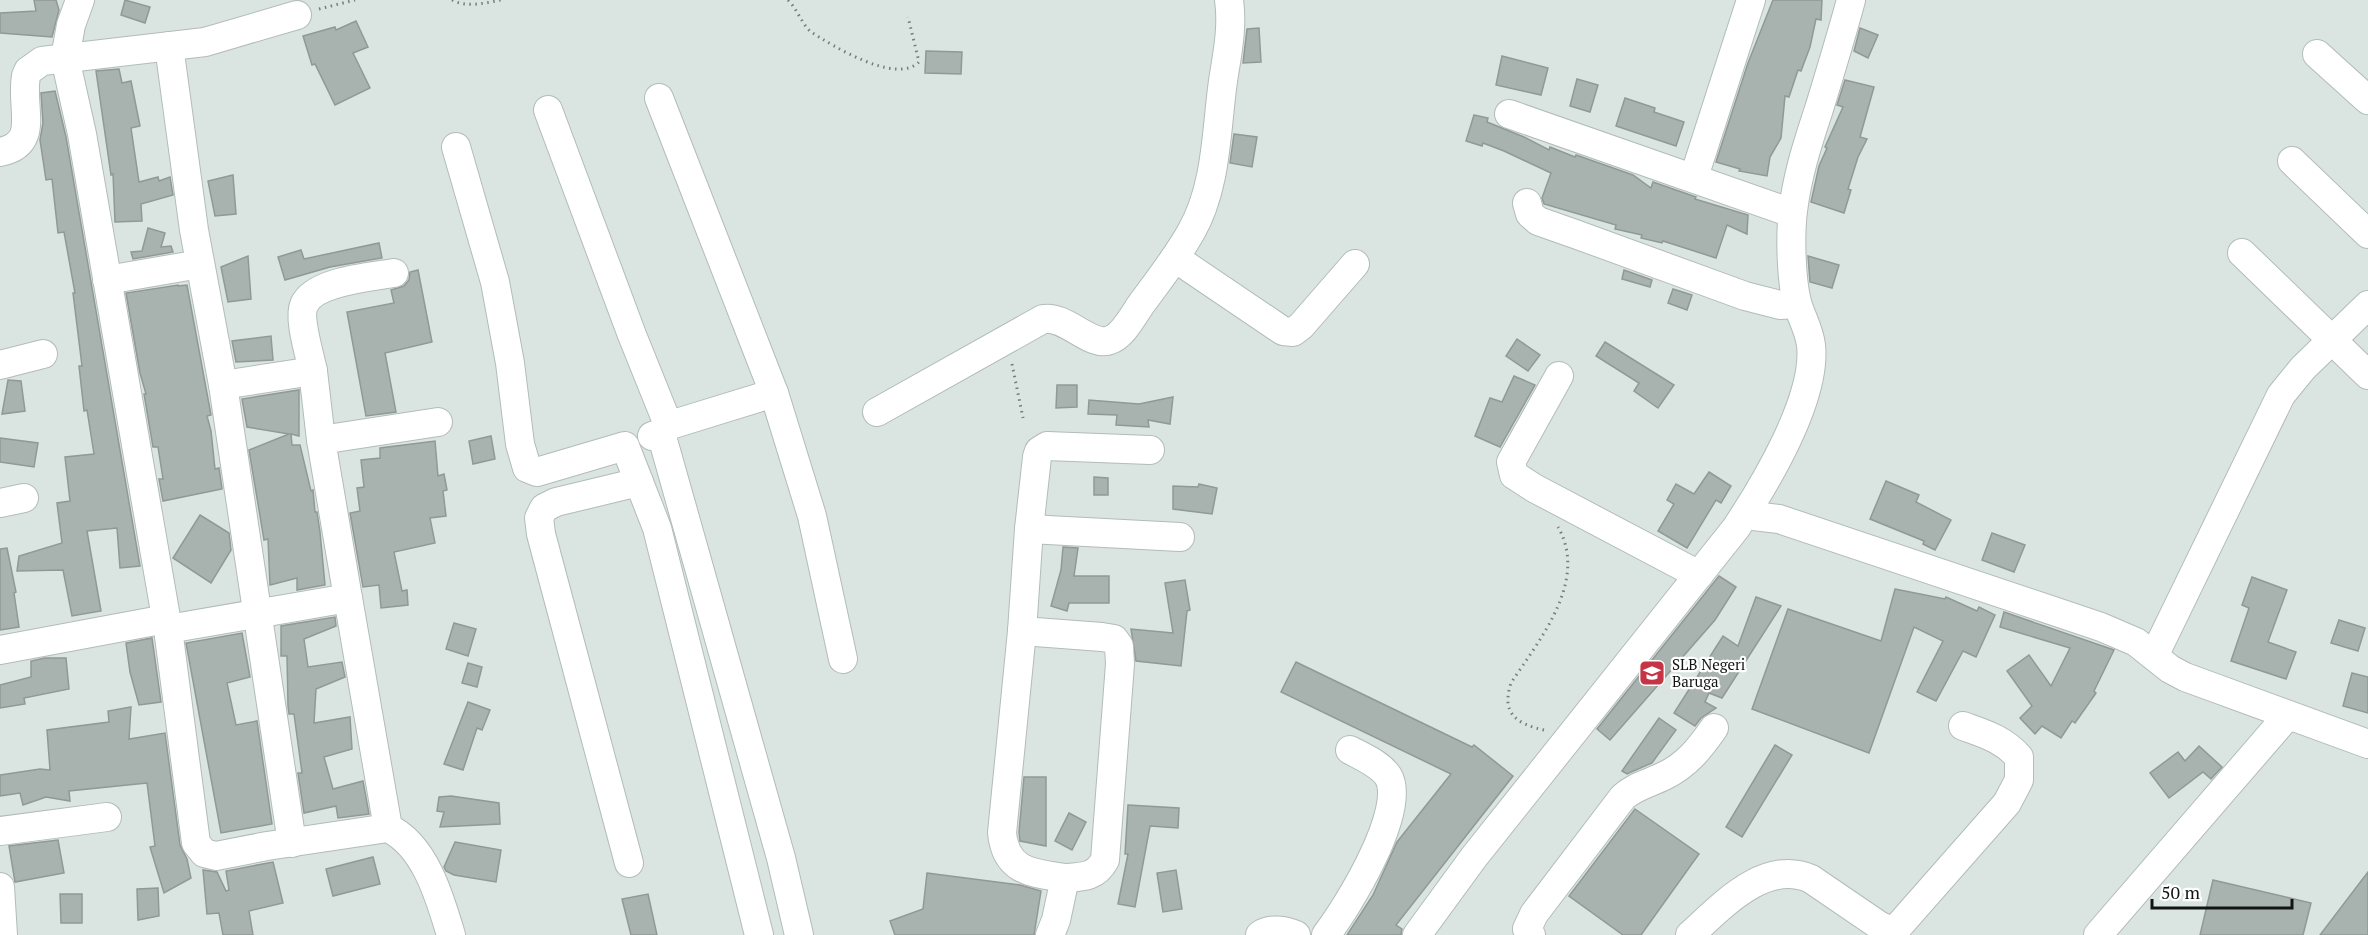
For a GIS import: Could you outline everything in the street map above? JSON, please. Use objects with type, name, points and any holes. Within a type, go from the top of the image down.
[{"type":"street","points":[[80,0],[71,25],[65,58],[82,134],[167,624],[196,843],[204,853],[216,856],[387,828],[397,832],[416,854],[430,876],[451,935]]},
{"type":"street","points":[[877,412],[1043,319],[1053,317],[1095,340],[1111,340],[1124,327],[1192,231],[1208,185],[1228,52],[1230,22],[1228,0]]},
{"type":"street","points":[[1694,177],[1751,0]]},
{"type":"street","points":[[1417,935],[1474,857],[1573,735],[1745,515],[1761,490],[1787,436],[1809,377],[1811,360],[1810,336],[1797,304],[1794,287],[1792,213],[1802,164],[1851,0]]},
{"type":"street","points":[[0,152],[17,147],[24,138],[24,86],[28,71],[42,61],[205,42],[297,15]]},
{"type":"street","points":[[170,46],[194,230],[223,385],[292,843]]},
{"type":"street","points":[[2317,54],[2368,100]]},
{"type":"street","points":[[659,98],[774,393],[812,516],[843,659]]},
{"type":"street","points":[[548,110],[664,430],[782,858],[799,935]]},
{"type":"street","points":[[1509,114],[1792,213]]},
{"type":"street","points":[[456,147],[490,260],[510,363],[520,444],[527,468],[537,472],[625,446],[664,430],[774,393]]},
{"type":"street","points":[[2292,161],[2368,234]]},
{"type":"street","points":[[1527,203],[1530,214],[1538,220],[1575,234],[1745,296],[1780,304],[1797,304]]},
{"type":"street","points":[[2242,253],[2368,375]]},
{"type":"street","points":[[1175,258],[1283,331],[1293,332],[1301,326],[1355,264]]},
{"type":"street","points":[[107,280],[200,264]]},
{"type":"street","points":[[387,828],[321,440],[313,371],[303,321],[303,306],[313,293],[328,286],[394,273]]},
{"type":"street","points":[[2154,656],[2281,395],[2303,368],[2368,305]]},
{"type":"street","points":[[0,365],[43,354]]},
{"type":"street","points":[[223,385],[313,371]]},
{"type":"street","points":[[1558,376],[1511,462],[1514,475],[1534,488],[1699,575]]},
{"type":"street","points":[[321,440],[438,422]]},
{"type":"street","points":[[625,446],[657,528],[759,935]]},
{"type":"street","points":[[1022,631],[1102,637],[1114,639],[1119,646],[1120,664],[1106,860],[1101,869],[1089,877],[1065,878],[1022,869],[1012,862],[1004,850],[1002,833],[1037,457],[1043,448],[1055,446],[1150,450]]},
{"type":"street","points":[[533,470],[544,508]]},
{"type":"street","points":[[629,863],[541,534],[539,518],[544,508],[556,502],[639,482]]},
{"type":"street","points":[[1745,515],[1779,519],[2102,627],[2136,642],[2185,677],[2368,744]]},
{"type":"street","points":[[1029,529],[1180,537]]},
{"type":"street","points":[[0,650],[348,598]]},
{"type":"street","points":[[2098,935],[2288,715]]},
{"type":"street","points":[[1690,935],[1734,896],[1757,881],[1790,873],[1811,879],[1880,926],[1890,930],[1897,928],[2007,803],[2019,780],[2019,757],[2008,744],[1963,726]]},
{"type":"street","points":[[1531,935],[1527,929],[1534,914],[1623,797],[1634,788],[1665,776],[1684,765],[1714,728]]},
{"type":"street","points":[[1326,935],[1362,878],[1380,843],[1391,801],[1389,777],[1374,763],[1350,750]]},
{"type":"street","points":[[0,831],[107,817]]},
{"type":"street","points":[[1050,935],[1058,912],[1065,878]]},
{"type":"street","points":[[0,887],[2,925]]},
{"type":"street","points":[[1260,935],[1264,932],[1286,931],[1296,935]]},
{"type":"path","points":[[297,15],[355,0]]},
{"type":"path","points":[[452,0],[457,3],[475,4],[501,0]]},
{"type":"path","points":[[788,0],[797,10],[803,25],[811,32],[880,67],[897,71],[917,65],[919,62],[908,17]]},
{"type":"path","points":[[1007,339],[1023,418]]},
{"type":"path","points":[[1556,524],[1567,547],[1569,564],[1565,584],[1559,605],[1548,626],[1511,683],[1507,694],[1507,706],[1511,713],[1528,725],[1573,735]]},
{"type":"building","points":[[34,0],[56,0],[59,10],[52,37],[0,33],[0,13],[36,11]]},
{"type":"building","points":[[125,0],[150,7],[145,23],[121,15]]},
{"type":"building","points":[[1773,0],[1822,0],[1821,20],[1816,19],[1810,47],[1801,71],[1798,70],[1789,97],[1785,96],[1781,138],[1770,157],[1767,176],[1739,171],[1740,169],[1716,162],[1748,63]]},
{"type":"building","points":[[356,21],[368,47],[353,53],[370,88],[335,105],[315,64],[312,65],[303,36],[335,27],[336,30]]},
{"type":"building","points":[[1259,28],[1261,62],[1243,63],[1247,29]]},
{"type":"building","points":[[1860,28],[1878,35],[1868,58],[1854,51]]},
{"type":"building","points":[[926,51],[962,52],[961,74],[925,73]]},
{"type":"building","points":[[1502,56],[1548,68],[1541,95],[1496,85]]},
{"type":"building","points":[[119,69],[122,83],[131,81],[140,126],[131,128],[139,182],[158,177],[159,181],[170,177],[173,195],[141,204],[142,221],[115,222],[113,174],[111,175],[96,71]]},
{"type":"building","points":[[1577,79],[1598,85],[1590,112],[1570,106]]},
{"type":"building","points":[[1845,80],[1874,87],[1860,137],[1867,139],[1858,157],[1848,189],[1851,190],[1844,213],[1811,202],[1819,166],[1827,148],[1825,147],[1843,107],[1837,105]]},
{"type":"building","points":[[55,91],[66,137],[140,566],[120,568],[117,528],[87,531],[101,611],[72,616],[63,570],[17,571],[19,556],[62,543],[57,503],[70,501],[65,457],[94,454],[87,410],[84,411],[79,366],[82,366],[73,293],[75,293],[64,232],[58,233],[52,179],[46,180],[40,140],[43,123],[41,93]]},
{"type":"building","points":[[1625,98],[1655,108],[1654,112],[1684,122],[1676,146],[1616,126]]},
{"type":"building","points":[[1474,115],[1488,118],[1487,122],[1549,150],[1550,147],[1633,175],[1651,188],[1653,182],[1696,197],[1695,199],[1748,215],[1747,234],[1727,225],[1716,258],[1663,241],[1662,243],[1641,238],[1642,235],[1615,229],[1616,225],[1544,204],[1542,198],[1551,173],[1483,143],[1482,146],[1466,141]]},
{"type":"building","points":[[1234,134],[1257,137],[1252,167],[1230,163]]},
{"type":"building","points":[[233,175],[236,214],[215,216],[208,181]]},
{"type":"building","points":[[148,228],[165,233],[161,247],[171,246],[173,252],[133,259],[131,252],[142,251]]},
{"type":"building","points":[[379,243],[382,258],[330,267],[285,280],[278,257],[301,250],[304,259]]},
{"type":"building","points":[[248,256],[251,299],[228,302],[221,267]]},
{"type":"building","points":[[1808,256],[1839,265],[1832,288],[1810,282]]},
{"type":"building","points":[[418,270],[432,342],[385,353],[396,412],[366,416],[347,312],[394,303],[391,290],[404,286],[409,280],[410,272]]},
{"type":"building","points":[[1624,270],[1652,280],[1650,287],[1622,279]]},
{"type":"building","points":[[187,285],[211,415],[207,416],[215,469],[219,468],[222,489],[163,501],[159,479],[163,479],[158,447],[153,447],[144,394],[146,394],[140,373],[126,293]]},
{"type":"building","points":[[1673,289],[1692,295],[1687,310],[1668,303]]},
{"type":"building","points":[[271,336],[273,360],[236,362],[232,341]]},
{"type":"building","points":[[1517,339],[1540,355],[1528,371],[1506,356]]},
{"type":"building","points":[[1605,342],[1674,385],[1658,408],[1634,391],[1639,383],[1596,356]]},
{"type":"building","points":[[1514,376],[1535,385],[1500,447],[1475,436],[1490,398],[1502,402]]},
{"type":"building","points":[[8,380],[21,381],[25,411],[2,414]]},
{"type":"building","points":[[1057,385],[1077,385],[1077,407],[1056,408]]},
{"type":"building","points":[[299,390],[299,436],[291,434],[292,445],[300,445],[311,491],[313,490],[325,585],[297,590],[297,578],[270,585],[268,539],[264,540],[249,450],[289,434],[247,427],[242,399]]},
{"type":"building","points":[[1173,397],[1170,424],[1148,420],[1149,427],[1116,425],[1117,415],[1088,414],[1089,400],[1139,404]]},
{"type":"building","points":[[491,436],[495,459],[473,464],[469,441]]},
{"type":"building","points":[[0,438],[38,443],[34,467],[0,462]]},
{"type":"building","points":[[435,441],[438,476],[444,474],[447,490],[443,491],[446,516],[430,518],[435,543],[394,552],[402,591],[407,590],[408,605],[381,608],[379,585],[363,587],[350,513],[360,511],[357,488],[364,487],[361,460],[380,458],[380,448]]},
{"type":"building","points":[[1709,472],[1731,486],[1721,503],[1716,500],[1687,548],[1658,531],[1674,504],[1667,500],[1676,484],[1694,494]]},
{"type":"building","points":[[1094,477],[1108,478],[1108,495],[1094,495]]},
{"type":"building","points":[[1886,481],[1919,495],[1916,502],[1951,520],[1935,550],[1923,544],[1924,541],[1870,519]]},
{"type":"building","points":[[1199,484],[1217,488],[1212,514],[1173,509],[1173,486],[1198,487]]},
{"type":"building","points":[[200,515],[229,533],[231,550],[211,583],[173,558]]},
{"type":"building","points":[[1992,533],[2025,545],[2014,572],[1982,560]]},
{"type":"building","points":[[1063,547],[1078,548],[1074,576],[1109,576],[1109,603],[1069,603],[1067,611],[1051,606],[1061,570]]},
{"type":"building","points":[[7,548],[16,592],[14,593],[19,627],[0,630],[0,549]]},
{"type":"building","name":"SLB Negeri Baruga","points":[[1719,576],[1736,587],[1715,620],[1610,740],[1597,729]]},
{"type":"building","points":[[2252,577],[2287,590],[2268,642],[2296,652],[2286,679],[2231,661],[2249,608],[2242,605]]},
{"type":"building","points":[[1185,580],[1190,610],[1187,611],[1181,666],[1136,661],[1131,629],[1173,633],[1165,583]]},
{"type":"building","points":[[1895,589],[1945,599],[1946,597],[1977,611],[1979,607],[1995,615],[1976,657],[1963,651],[1936,701],[1917,692],[1943,641],[1914,627],[1869,753],[1752,709],[1788,609],[1881,641]]},
{"type":"building","points":[[1756,597],[1781,606],[1722,698],[1709,693],[1705,702],[1716,708],[1701,718],[1695,726],[1674,713],[1723,636],[1738,646]]},
{"type":"building","points":[[2004,612],[2114,650],[2094,691],[2096,693],[2075,723],[2072,721],[2061,738],[2042,726],[2035,734],[2020,718],[2032,706],[2007,671],[2029,655],[2051,686],[2070,648],[2000,627]]},
{"type":"building","points":[[335,617],[336,626],[304,639],[308,667],[342,662],[345,677],[316,689],[314,723],[350,717],[352,749],[324,757],[333,789],[363,781],[369,814],[338,818],[336,806],[304,813],[298,773],[302,773],[294,714],[289,714],[288,706],[287,656],[281,656],[281,626]]},
{"type":"building","points":[[2339,620],[2365,628],[2358,651],[2331,643]]},
{"type":"building","points":[[454,623],[476,629],[468,656],[446,649]]},
{"type":"building","points":[[242,633],[250,677],[227,683],[236,725],[257,721],[272,824],[221,833],[186,643]]},
{"type":"building","points":[[152,638],[161,702],[139,705],[130,672],[126,643]]},
{"type":"building","points":[[66,658],[69,689],[24,698],[25,704],[0,708],[0,685],[31,677],[31,661]]},
{"type":"building","points":[[1296,662],[1472,747],[1474,745],[1513,776],[1396,925],[1402,929],[1401,935],[1347,935],[1373,895],[1397,842],[1451,774],[1281,692]]},
{"type":"building","points":[[468,663],[482,667],[477,687],[462,683]]},
{"type":"building","points":[[2352,673],[2368,677],[2368,713],[2343,706]]},
{"type":"building","points":[[468,702],[490,710],[482,730],[477,728],[463,770],[444,764]]},
{"type":"building","points":[[131,707],[129,739],[165,733],[180,845],[187,859],[191,878],[164,893],[150,847],[155,846],[147,783],[69,791],[70,801],[46,797],[23,805],[20,793],[0,796],[0,775],[40,769],[50,770],[47,730],[109,722],[108,711]]},
{"type":"building","points":[[1659,718],[1676,730],[1652,763],[1627,774],[1622,771]]},
{"type":"building","points":[[1775,745],[1792,755],[1742,837],[1726,827]]},
{"type":"building","points":[[2199,746],[2222,767],[2211,779],[2203,772],[2169,798],[2150,773],[2178,752],[2185,761]]},
{"type":"building","points":[[1024,777],[1046,777],[1046,846],[1020,841]]},
{"type":"building","points":[[451,796],[499,803],[500,824],[440,827],[444,812],[437,811],[439,797]]},
{"type":"building","points":[[1128,805],[1179,808],[1178,828],[1150,826],[1135,907],[1118,904],[1128,854],[1125,854]]},
{"type":"building","points":[[1635,809],[1699,854],[1641,935],[1623,935],[1569,896]]},
{"type":"building","points":[[1069,813],[1086,822],[1072,850],[1055,841]]},
{"type":"building","points":[[58,840],[64,873],[15,882],[9,846]]},
{"type":"building","points":[[455,842],[501,850],[496,882],[454,875],[446,871],[444,867]]},
{"type":"building","points":[[373,857],[380,884],[333,896],[326,869]]},
{"type":"building","points":[[273,862],[283,903],[249,911],[253,935],[223,935],[219,913],[207,914],[203,870],[217,872],[226,891],[229,890],[226,871]]},
{"type":"building","points":[[1176,870],[1182,909],[1163,912],[1157,873]]},
{"type":"building","points":[[2368,872],[2368,935],[2320,935]]},
{"type":"building","points":[[927,873],[1020,885],[1041,891],[1034,935],[895,935],[890,921],[923,909]]},
{"type":"building","points":[[2213,880],[2311,903],[2303,935],[2200,935]]},
{"type":"building","points":[[158,888],[159,916],[138,920],[137,889]]},
{"type":"building","points":[[60,894],[82,894],[82,923],[61,923]]},
{"type":"building","points":[[648,894],[657,935],[631,935],[622,899]]},
{"type":"place","name":"SLB Negeri Baruga","points":[[1652,673]]}]
